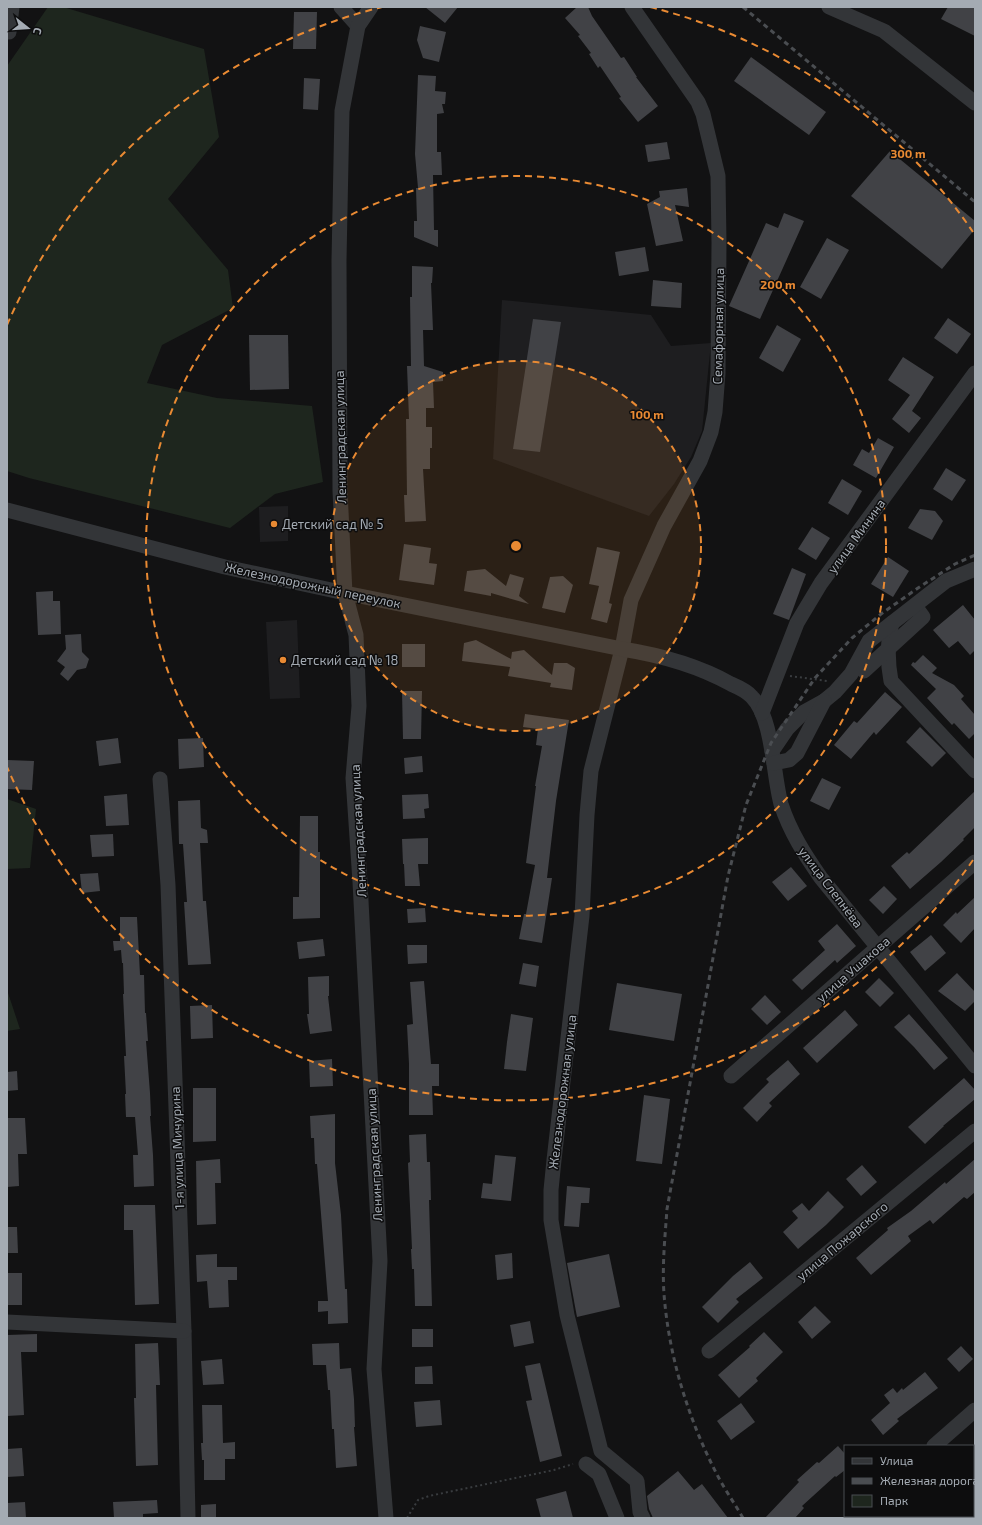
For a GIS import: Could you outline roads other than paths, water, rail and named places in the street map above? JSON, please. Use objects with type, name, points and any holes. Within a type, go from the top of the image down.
[{"type":"street","points":[[9,32],[12,7]]},
{"type":"street","points":[[341,7],[358,26]]},
{"type":"street","name":"Ленинградская улица","points":[[371,7],[358,26],[342,111],[339,260],[340,491],[345,593],[356,635],[359,706],[352,778],[361,897],[380,1261],[374,1369],[386,1518]]},
{"type":"street","name":"Семафорная улица","points":[[622,649],[631,600],[664,526],[700,461],[711,432],[715,412],[718,373],[718,176],[703,114],[698,102],[632,7]]},
{"type":"street","points":[[829,7],[884,30],[975,103]]},
{"type":"street","name":"улица Минина","points":[[762,713],[798,623],[822,583],[975,373]]},
{"type":"street","name":"Железнодорожный переулок","points":[[7,510],[225,567],[622,649]]},
{"type":"street","points":[[852,676],[869,641],[946,581],[975,569]]},
{"type":"street","points":[[824,700],[797,753],[789,760],[773,757],[787,729],[804,712],[835,692],[852,676],[887,650],[923,617],[915,606]]},
{"type":"street","points":[[891,681],[887,650],[892,623]]},
{"type":"street","name":"улица Слепнёва","points":[[622,649],[650,653],[692,665],[717,675],[752,697],[762,713],[773,757],[781,802],[788,822],[801,848],[821,878],[975,1066]]},
{"type":"street","name":"Железнодорожная улица","points":[[622,649],[591,772],[587,815],[582,916],[553,1168],[551,1220],[567,1315],[601,1451],[637,1481],[641,1515]]},
{"type":"street","points":[[852,676],[880,674],[891,681],[975,771]]},
{"type":"street","name":"1-я улица Мичурина","points":[[160,779],[168,886],[184,1331],[188,1518]]},
{"type":"street","name":"улица Ушакова","points":[[731,1076],[975,862]]},
{"type":"street","name":"улица Пожарского","points":[[709,1351],[975,1131]]},
{"type":"street","points":[[7,1322],[184,1331]]},
{"type":"street","points":[[935,1445],[975,1410]]},
{"type":"street","points":[[586,1464],[600,1474],[618,1518],[641,1515]]},
{"type":"railway","points":[[743,7],[975,202]]},
{"type":"railway","points":[[743,1518],[721,1482],[691,1415],[676,1367],[667,1318],[663,1283],[667,1209],[728,876],[746,805],[771,743],[815,678],[852,638],[881,614],[955,564],[975,555]]},
{"type":"place","name":"Детский сад № 5","points":[[274,524]]},
{"type":"place","name":"Детский сад № 18","points":[[283,660]]}]
